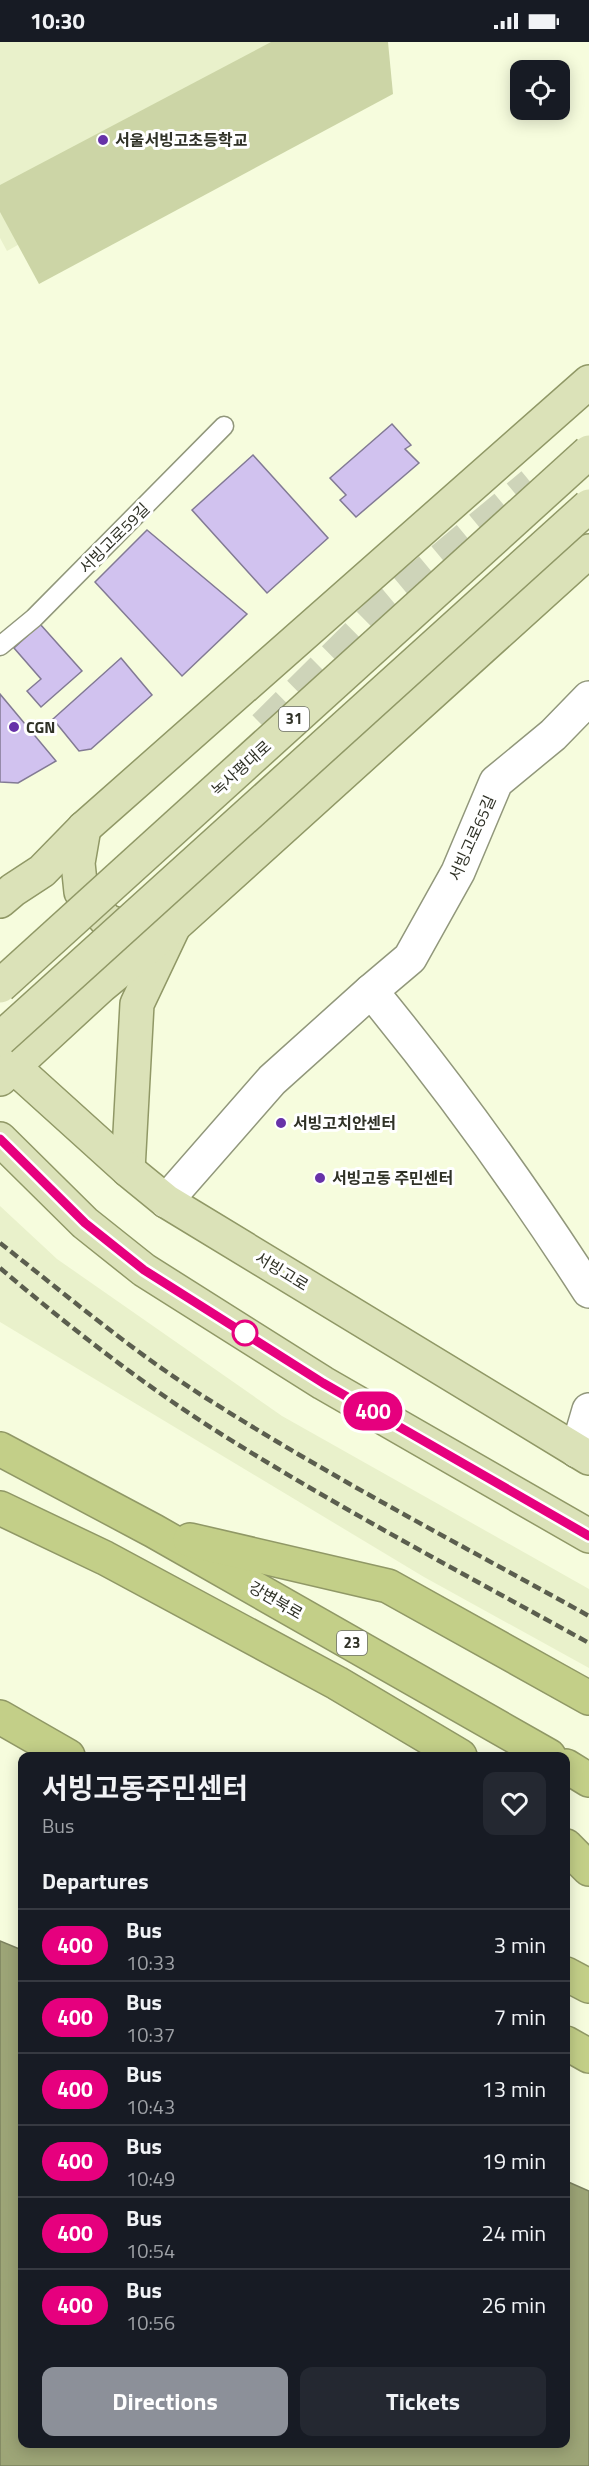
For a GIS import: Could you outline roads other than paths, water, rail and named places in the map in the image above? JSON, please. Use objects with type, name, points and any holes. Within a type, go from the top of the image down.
[{"type":"highway","name":"강변북로","points":[[0,1449],[145,1527],[542,1752]]},
{"type":"highway","points":[[0,1508],[105,1558],[337,1683],[453,1752]]},
{"type":"highway","points":[[145,1527],[388,1586],[589,1698]]},
{"type":"highway","points":[[0,1718],[61,1752]]},
{"type":"highway","points":[[570,1768],[589,1780]]},
{"type":"highway","points":[[570,1840],[589,1853]]},
{"type":"highway","points":[[570,1850],[589,1869]]},
{"type":"highway","points":[[570,1976],[589,1986]]},
{"type":"highway","points":[[570,2045],[589,2056]]},
{"type":"main road","points":[[0,901],[42,871],[84,828],[589,382]]},
{"type":"main road","name":"녹사평대로","points":[[0,986],[589,452]]},
{"type":"main road","name":"31","points":[[3,1059],[589,506]]},
{"type":"main road","points":[[3,1059],[101,986],[164,918],[589,551]]},
{"type":"main road","points":[[84,828],[78,864],[81,892],[107,921],[129,929],[164,918]]},
{"type":"main road","points":[[0,883],[42,871]]},
{"type":"main road","points":[[128,1170],[137,1004],[164,918]]},
{"type":"main road","name":"서빙고로","points":[[3,1059],[166,1201],[583,1454]]},
{"type":"main road","points":[[0,1139],[85,1223],[144,1270],[323,1383],[589,1536]]},
{"type":"street","points":[[164,918],[589,519]]},
{"type":"street","name":"서빙고로65길","points":[[166,1201],[272,1080],[410,958],[458,872],[496,782],[553,735],[589,698]]},
{"type":"street","points":[[371,991],[434,1067],[531,1201],[589,1291]]},
{"type":"street","points":[[583,1454],[589,1410]]},
{"type":"lane","name":"서빙고로59길","points":[[0,646],[34,618],[224,426]]},
{"type":"tunnel","points":[[264,727],[390,602],[532,484]]},
{"type":"railway","points":[[0,1243],[131,1346],[214,1403],[353,1486],[589,1616]]},
{"type":"railway","points":[[0,1268],[102,1351],[210,1427],[350,1511],[589,1643]]},
{"type":"place","name":"서울서빙고초등학교","points":[[103,140]]},
{"type":"place","name":"CGN","points":[[14,727]]},
{"type":"place","name":"서빙고치안센터","points":[[281,1123]]},
{"type":"place","name":"서빙고동 주민센터","points":[[320,1178]]}]
